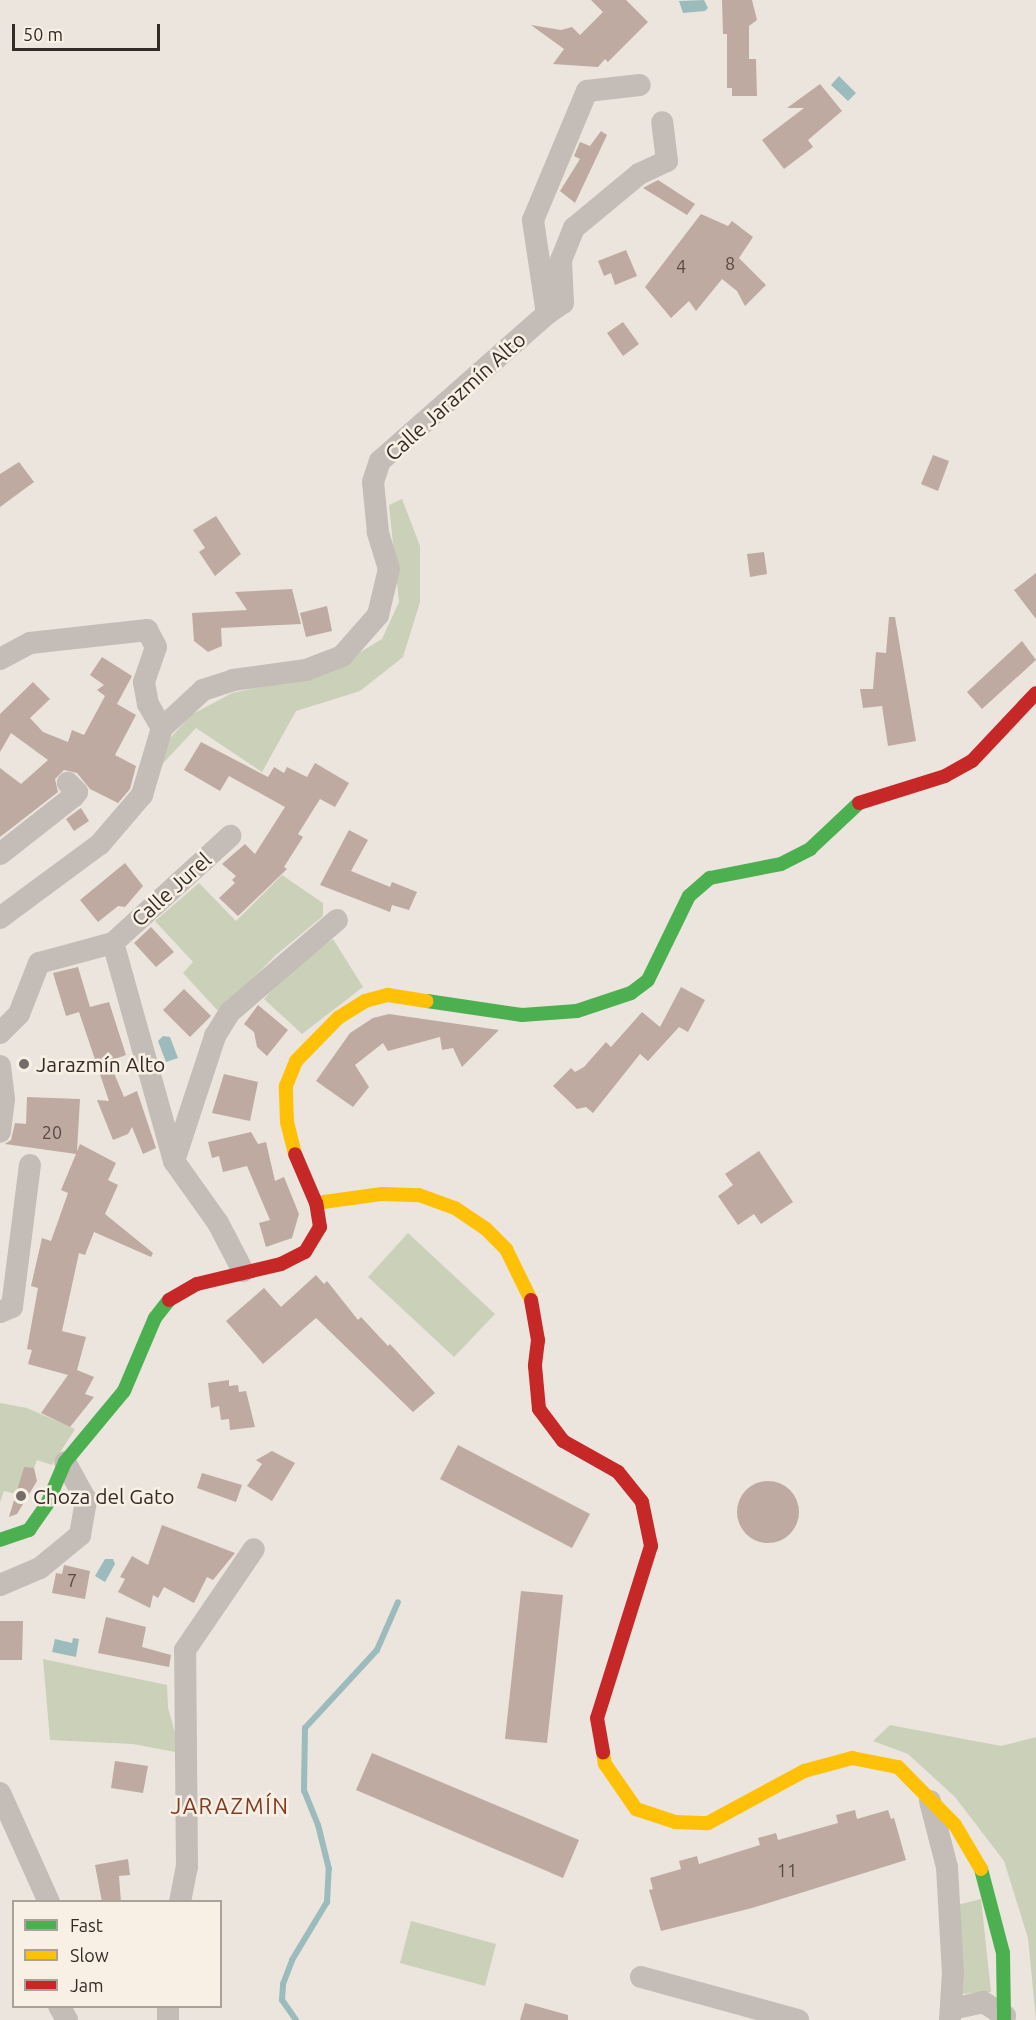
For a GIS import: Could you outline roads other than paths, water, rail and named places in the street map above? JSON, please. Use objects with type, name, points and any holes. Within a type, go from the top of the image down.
[{"type":"street","points":[[548,314],[533,220],[586,91],[640,85]]},
{"type":"street","name":"Calle Jarazmín Alto","points":[[162,728],[203,690],[233,680],[306,670],[342,656],[378,615],[389,569],[378,532],[373,482],[380,460],[563,303],[561,260],[574,228],[639,174],[667,161],[662,122]]},
{"type":"street","points":[[0,659],[30,643],[147,630],[156,647],[144,682],[148,704],[162,728],[142,795],[100,844],[0,918]]},
{"type":"street","points":[[0,1540],[29,1530],[47,1504],[65,1462],[124,1391],[155,1318],[170,1299],[197,1284],[243,1271],[281,1264],[305,1252],[320,1227],[316,1203],[296,1158],[287,1122],[286,1086],[296,1061],[338,1018],[364,1001],[388,995],[522,1015],[577,1011],[631,993],[648,980],[688,896],[710,878],[781,864],[810,849],[863,800],[945,776],[963,766],[996,738],[1036,693]]},
{"type":"street","points":[[0,854],[74,795],[76,792],[68,783]]},
{"type":"street","name":"Calle Jurel","points":[[0,1033],[19,1014],[39,963],[112,943],[230,836]]},
{"type":"street","points":[[174,1161],[215,1036],[230,1012],[337,920]]},
{"type":"street","name":"Calle Jurel","points":[[112,943],[174,1161],[218,1223],[243,1271]]},
{"type":"street","points":[[0,1066],[4,1099],[0,1132]]},
{"type":"street","points":[[0,1312],[12,1307],[30,1165]]},
{"type":"street","points":[[316,1203],[382,1194],[419,1195],[455,1208],[485,1228],[506,1249],[522,1276],[534,1308],[538,1340],[535,1366],[539,1409],[563,1441],[618,1472],[642,1502],[651,1546],[597,1718],[605,1764],[636,1809],[675,1822],[708,1823],[804,1771],[852,1758],[898,1767],[928,1793],[955,1825],[983,1874],[1003,1953],[1005,2018]]},
{"type":"street","points":[[0,1585],[40,1568],[80,1534],[86,1500],[65,1462]]},
{"type":"street","points":[[180,1900],[187,1867],[185,1650],[254,1549]]},
{"type":"street","points":[[0,1793],[48,1900]]},
{"type":"street","points":[[928,1793],[947,1867],[951,2015],[983,2002],[1005,2018]]},
{"type":"street","points":[[641,1977],[798,2020]]},
{"type":"water","points":[[704,0],[708,8],[705,11],[683,13],[679,1]]},
{"type":"water","points":[[839,76],[856,93],[848,101],[831,85]]},
{"type":"water","points":[[163,1036],[170,1037],[178,1058],[166,1062],[158,1041]]},
{"type":"water","points":[[105,1559],[113,1559],[115,1564],[105,1582],[95,1576]]},
{"type":"water","points":[[73,1638],[79,1639],[76,1657],[52,1652],[55,1639],[72,1643]]},
{"type":"waterway","points":[[296,2020],[282,2000],[283,1984],[292,1960],[327,1902],[329,1869],[318,1825],[304,1791],[305,1728],[377,1650],[398,1602]]},
{"type":"place","name":"Jarazmín Alto","points":[[24,1064]]},
{"type":"place","name":"Choza del Gato","points":[[21,1496]]},
{"type":"district","name":"JARAZMÍN","points":[[230,1806]]}]
